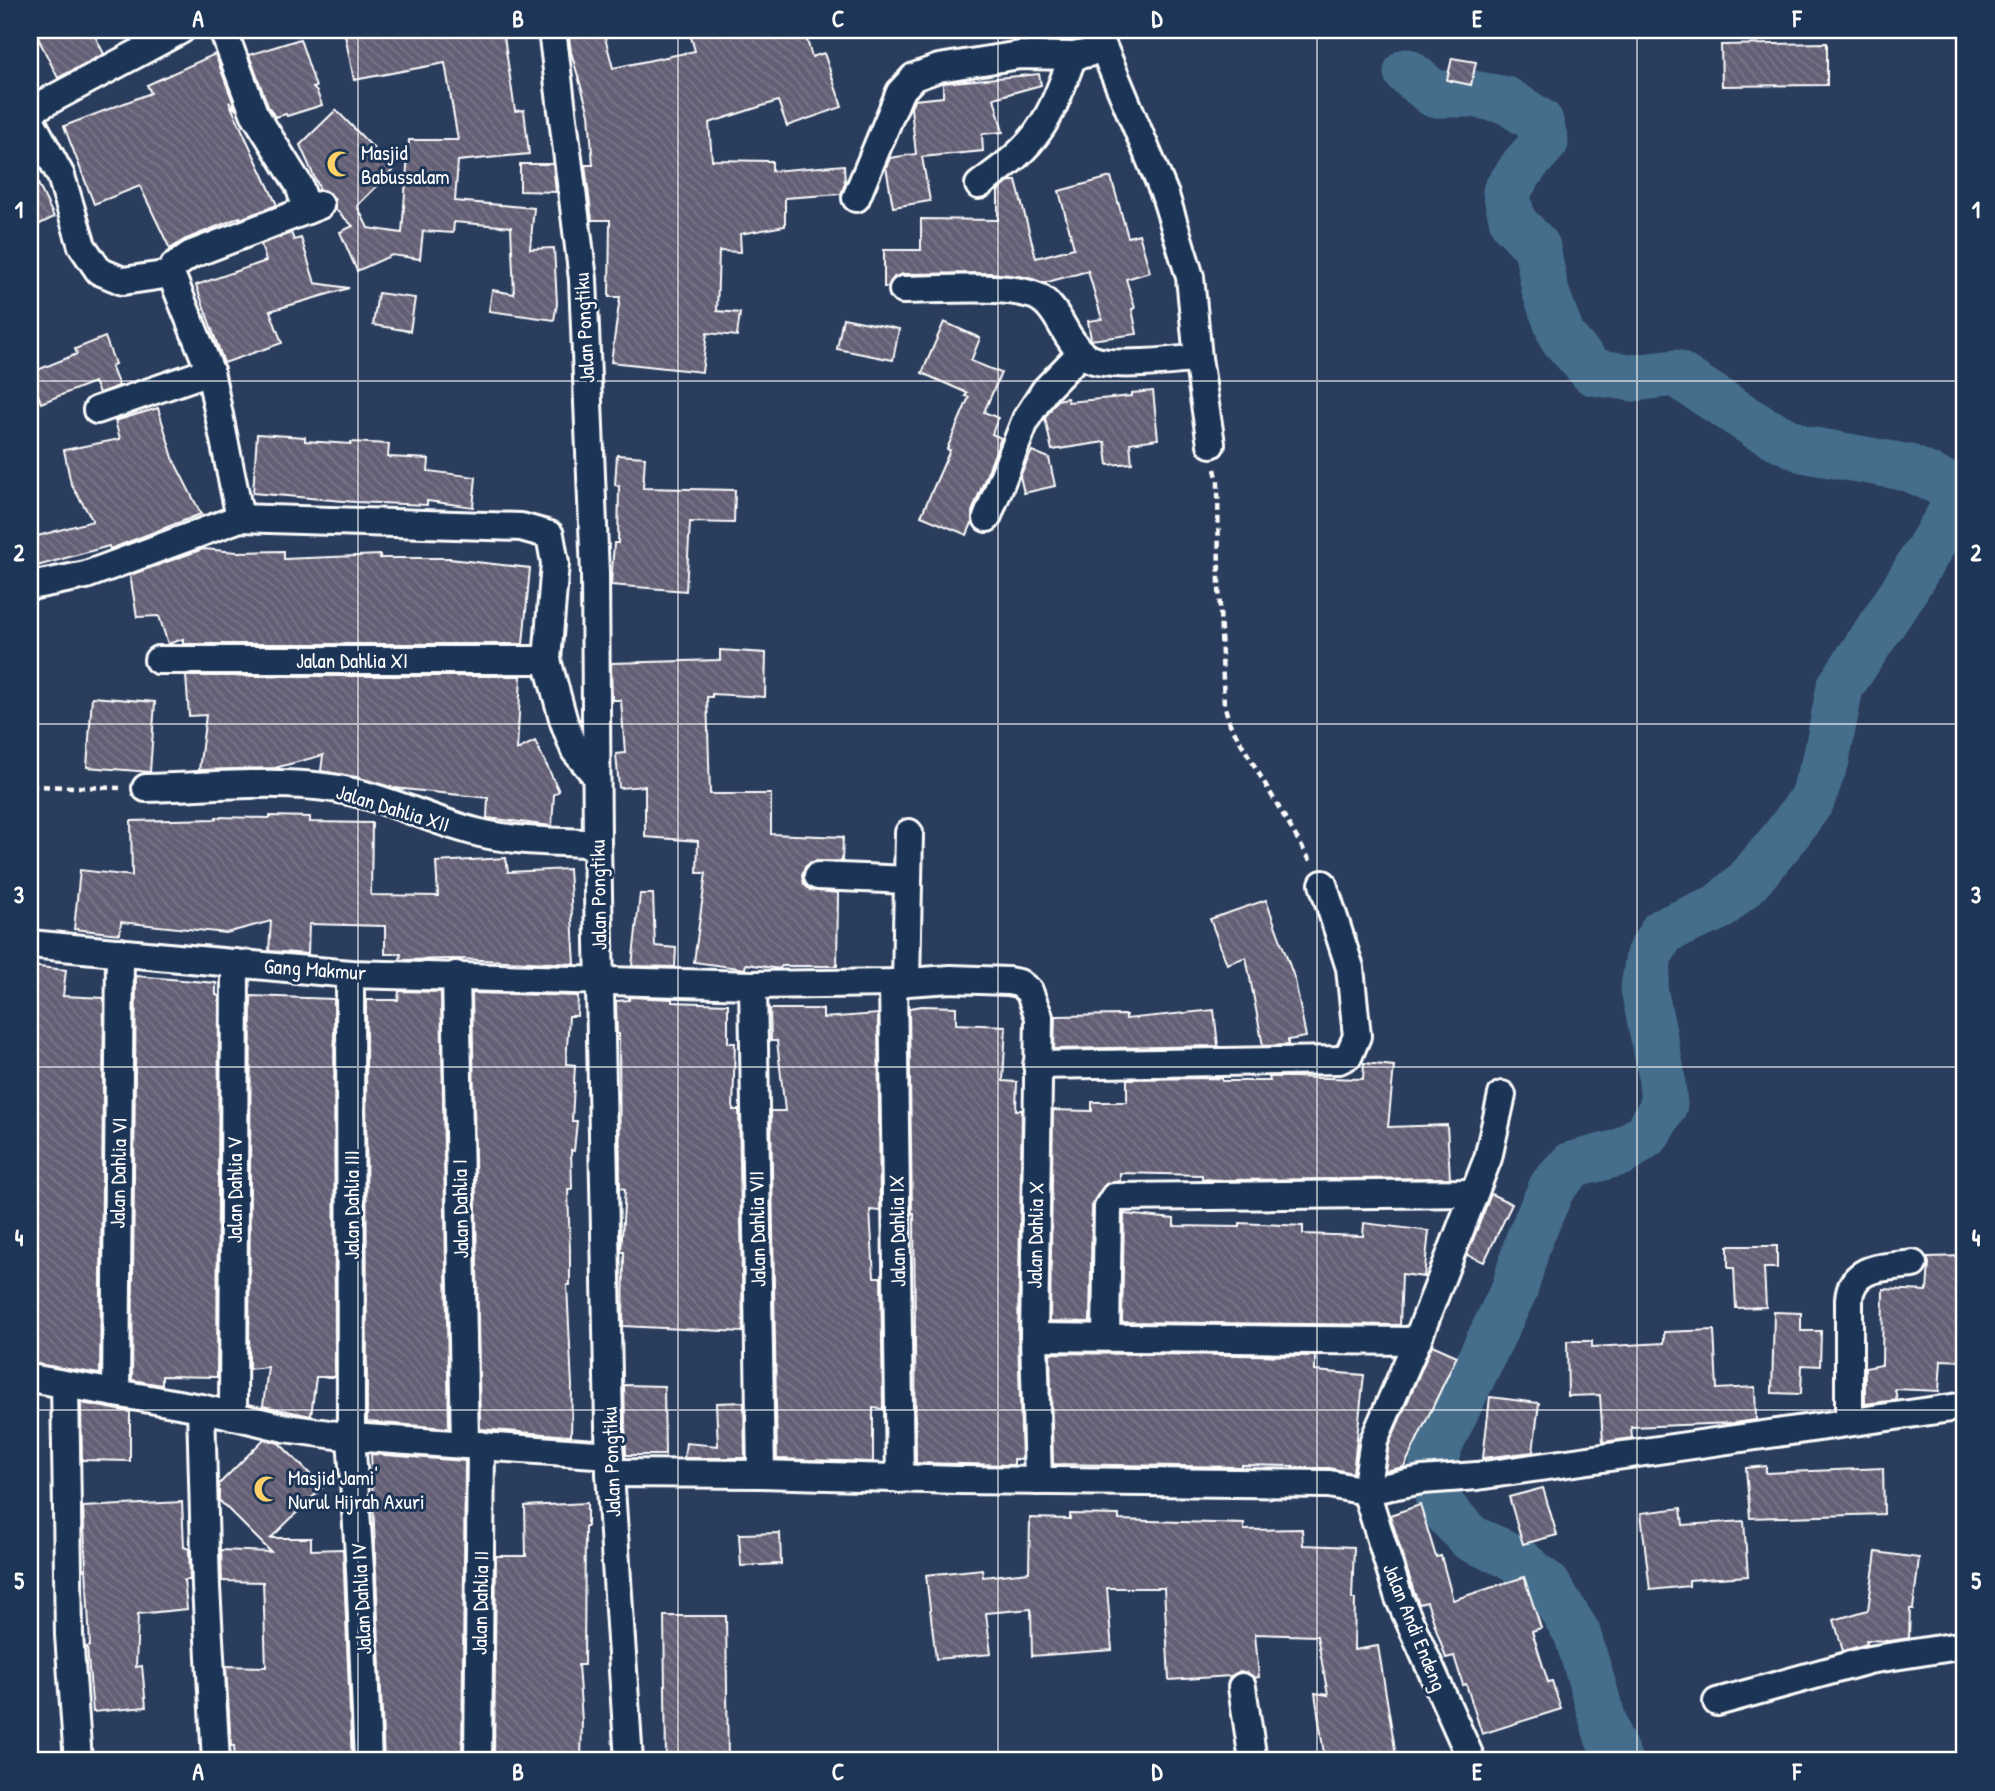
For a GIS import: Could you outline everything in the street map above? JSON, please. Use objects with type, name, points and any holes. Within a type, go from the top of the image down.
[{"type":"street","points":[[30,111],[181,30]]},
{"type":"street","points":[[223,30],[254,113],[313,207],[190,255],[174,266],[171,274],[210,371],[240,518]]},
{"type":"street","name":"Jalan Pongtiku","points":[[552,30],[583,279],[595,575],[597,844],[610,1464],[629,1761]]},
{"type":"street","points":[[856,198],[900,92],[914,78],[939,68],[1020,55],[1073,56],[1101,40],[1165,195],[1190,277],[1198,358],[1211,444]]},
{"type":"street","points":[[979,185],[1017,155],[1039,131],[1055,102],[1073,56]]},
{"type":"street","points":[[30,119],[61,176],[82,246],[99,271],[123,281],[171,274]]},
{"type":"street","points":[[903,290],[1019,290],[1039,298],[1049,306],[1081,353],[1094,360],[1132,363],[1198,358]]},
{"type":"street","points":[[987,518],[1026,419],[1045,390],[1081,353]]},
{"type":"street","points":[[97,410],[210,371]]},
{"type":"street","points":[[30,586],[86,575],[240,518],[521,527],[550,535],[555,563],[547,660],[575,751],[596,776]]},
{"type":"street","name":"Jalan Dahlia XI","points":[[158,660],[547,660]]},
{"type":"street","name":"Jalan Dahlia XII","points":[[146,788],[307,785],[353,792],[481,834],[597,844]]},
{"type":"street","name":"Jalan Dahlia IX","points":[[900,1479],[900,982],[909,834]]},
{"type":"street","points":[[818,876],[908,880]]},
{"type":"street","points":[[1037,1065],[1339,1060],[1349,1055],[1357,1036],[1350,968],[1323,884]]},
{"type":"street","name":"Gang Makmur","points":[[30,944],[350,974],[753,985],[951,979],[1008,981],[1029,991]]},
{"type":"street","name":"Jalan Dahlia VI","points":[[116,1393],[120,952]]},
{"type":"street","name":"Jalan Dahlia V","points":[[233,1416],[234,963]]},
{"type":"street","name":"Jalan Dahlia III","points":[[350,974],[351,1437]]},
{"type":"street","name":"Jalan Dahlia I","points":[[456,975],[473,1444]]},
{"type":"street","name":"Jalan Dahlia VII","points":[[753,985],[761,1474]]},
{"type":"street","name":"Jalan Dahlia X","points":[[1029,991],[1039,1017],[1034,1336],[1038,1481]]},
{"type":"street","points":[[1366,1491],[1374,1440],[1417,1341],[1488,1157],[1502,1095]]},
{"type":"street","points":[[1107,1336],[1108,1208],[1114,1197],[1474,1193]]},
{"type":"street","points":[[1849,1422],[1849,1298],[1852,1282],[1868,1270],[1913,1265]]},
{"type":"street","points":[[1034,1336],[1417,1341]]},
{"type":"street","points":[[30,1378],[201,1408],[285,1428],[351,1437],[473,1444],[610,1464],[761,1474],[900,1479],[1329,1484],[1366,1491],[1422,1480],[1477,1476],[1965,1406]]},
{"type":"street","points":[[65,1385],[69,1635],[78,1761]]},
{"type":"street","points":[[201,1408],[206,1587],[216,1761]]},
{"type":"street","name":"Jalan Dahlia IV","points":[[351,1437],[368,1761]]},
{"type":"street","name":"Jalan Dahlia II","points":[[473,1444],[478,1761]]},
{"type":"street","name":"Jalan Andi Endeng","points":[[1366,1491],[1399,1598],[1472,1761]]},
{"type":"street","points":[[1717,1702],[1869,1660],[1965,1645]]},
{"type":"street","points":[[1241,1687],[1253,1761]]},
{"type":"path","points":[[1211,444],[1218,482],[1224,704],[1230,724],[1323,884]]},
{"type":"path","points":[[30,786],[146,788]]},
{"type":"building","points":[[34,30],[92,30],[104,54],[58,78]]},
{"type":"building","points":[[344,30],[503,30],[515,111],[524,110],[529,154],[458,161],[455,201],[534,208],[530,249],[554,248],[557,304],[554,320],[489,311],[492,290],[514,294],[511,227],[454,222],[453,233],[423,231],[420,259],[392,255],[357,271],[340,232],[353,226],[335,209],[335,200],[330,193],[320,190],[300,145],[336,110],[394,169],[357,206],[368,228],[402,233],[409,140],[458,140],[445,63],[354,80]]},
{"type":"building","points":[[568,30],[603,30],[613,68],[695,51],[689,30],[804,30],[812,57],[824,53],[842,107],[787,126],[778,101],[709,123],[712,160],[772,161],[772,171],[844,165],[845,183],[841,194],[785,198],[785,226],[740,234],[741,252],[719,251],[717,311],[740,313],[737,336],[707,333],[702,372],[611,362],[620,297],[609,297],[610,220],[592,220],[585,165],[593,165],[589,114],[571,52]]},
{"type":"building","points":[[300,39],[316,87],[313,88],[322,105],[275,117],[268,106],[249,55]]},
{"type":"building","points":[[1827,43],[1827,85],[1722,86],[1721,45]]},
{"type":"building","points":[[215,54],[236,110],[229,102],[277,205],[184,240],[170,249],[140,186],[94,204],[64,126],[151,93],[147,85]]},
{"type":"building","points":[[1452,58],[1476,62],[1471,85],[1447,80]]},
{"type":"building","points":[[1039,74],[1041,85],[994,98],[1003,132],[982,134],[983,151],[922,157],[930,201],[893,207],[886,167],[890,158],[916,154],[911,108],[914,100],[943,97],[943,83]]},
{"type":"building","points":[[520,164],[553,164],[556,192],[520,191]]},
{"type":"building","points":[[30,167],[54,217],[30,229]]},
{"type":"building","points":[[1111,177],[1128,237],[1139,234],[1150,272],[1126,279],[1135,308],[1132,309],[1137,334],[1091,340],[1088,321],[1102,319],[1088,271],[1044,283],[1025,277],[991,273],[903,274],[894,277],[888,287],[884,287],[884,250],[921,250],[921,219],[998,220],[998,191],[1010,181],[1016,181],[1036,258],[1074,248],[1059,191]]},
{"type":"building","points":[[291,233],[294,240],[301,238],[315,283],[349,288],[270,311],[282,343],[224,363],[196,285],[266,261],[261,244]]},
{"type":"building","points":[[378,293],[415,298],[410,331],[373,325]]},
{"type":"building","points":[[843,318],[899,329],[893,360],[837,349]]},
{"type":"building","points":[[944,322],[980,338],[971,361],[1001,373],[984,412],[998,418],[992,434],[1001,438],[972,512],[972,523],[967,535],[921,516],[950,450],[947,449],[969,397],[965,396],[967,393],[922,373]]},
{"type":"building","points":[[105,337],[115,364],[111,366],[119,386],[99,393],[94,382],[41,403],[30,373],[77,354],[75,349]]},
{"type":"building","points":[[1153,391],[1158,439],[1130,443],[1132,463],[1108,465],[1105,442],[1052,450],[1045,418],[1057,400],[1067,398],[1068,402],[1132,396],[1132,393]]},
{"type":"building","points":[[158,408],[174,461],[201,514],[110,549],[109,546],[30,568],[30,538],[93,521],[71,484],[64,450],[120,439],[115,421]]},
{"type":"building","points":[[257,434],[305,437],[305,441],[389,444],[388,457],[429,459],[428,471],[476,477],[473,507],[427,501],[427,505],[355,502],[253,493]]},
{"type":"building","points":[[1032,451],[1049,458],[1055,486],[1024,493],[1020,476]]},
{"type":"building","points":[[617,455],[645,457],[643,488],[735,490],[734,523],[690,522],[686,591],[611,585],[614,543],[618,543],[619,486],[615,485]]},
{"type":"building","points":[[203,549],[237,552],[284,551],[284,559],[380,555],[380,558],[450,558],[530,568],[523,644],[183,644],[183,639],[168,644],[159,616],[137,617],[130,575]]},
{"type":"building","points":[[720,650],[766,653],[765,697],[712,694],[712,697],[707,697],[710,794],[771,794],[771,834],[843,837],[842,861],[811,862],[805,867],[802,876],[804,884],[810,890],[838,893],[837,966],[781,966],[780,969],[746,964],[745,969],[694,962],[706,873],[697,873],[698,841],[645,837],[645,786],[619,788],[616,754],[625,753],[621,700],[612,700],[611,663],[720,660]]},
{"type":"building","points":[[186,676],[521,676],[517,750],[535,741],[559,791],[554,794],[552,826],[487,818],[488,798],[394,788],[321,771],[323,755],[275,768],[199,770],[206,715],[189,716]]},
{"type":"building","points":[[92,697],[155,702],[150,772],[87,767]]},
{"type":"building","points":[[310,817],[310,822],[372,823],[371,895],[438,896],[436,862],[506,858],[508,872],[569,869],[575,964],[456,959],[400,960],[401,954],[385,954],[385,926],[309,924],[308,954],[269,951],[271,921],[226,933],[121,922],[120,934],[74,929],[80,870],[132,876],[131,821]]},
{"type":"building","points":[[640,894],[653,894],[655,946],[676,948],[675,967],[632,966]]},
{"type":"building","points":[[1266,900],[1295,980],[1306,1037],[1288,1040],[1288,1045],[1263,1046],[1246,957],[1227,964],[1210,919]]},
{"type":"building","points":[[30,966],[66,970],[63,996],[104,998],[100,1374],[30,1363]]},
{"type":"building","points":[[136,976],[216,983],[216,995],[219,996],[217,1377],[162,1376],[162,1385],[132,1380]]},
{"type":"building","points":[[399,991],[441,992],[449,1428],[367,1422],[366,1000],[398,1000]]},
{"type":"building","points":[[472,993],[578,996],[577,1016],[569,1016],[566,1064],[575,1065],[572,1121],[577,1121],[574,1151],[571,1150],[572,1189],[568,1189],[570,1285],[567,1285],[572,1386],[571,1436],[480,1429]]},
{"type":"building","points":[[251,996],[334,999],[335,1377],[316,1377],[311,1416],[263,1406],[268,1367],[249,1369]]},
{"type":"building","points":[[629,997],[728,1004],[728,1043],[735,1043],[733,1110],[739,1110],[743,1332],[623,1326],[624,1252],[621,1252],[625,1189],[620,1188],[619,1034],[616,1001],[629,1000]]},
{"type":"building","points":[[956,1007],[956,1024],[1006,1026],[1003,1081],[1017,1082],[1016,1110],[1022,1110],[1018,1337],[1022,1460],[1014,1459],[1014,1465],[916,1463],[909,1008]]},
{"type":"building","points":[[770,1009],[823,1009],[823,1018],[878,1014],[880,1211],[870,1210],[874,1277],[881,1277],[883,1409],[873,1408],[873,1462],[777,1459],[771,1111],[785,1111],[777,1041],[771,1041]]},
{"type":"building","points":[[1214,1010],[1218,1046],[1054,1049],[1055,1016],[1126,1015],[1126,1019]]},
{"type":"building","points":[[1364,1063],[1394,1066],[1388,1127],[1447,1125],[1450,1178],[1224,1180],[1202,1179],[1202,1175],[1120,1173],[1120,1181],[1106,1184],[1092,1206],[1090,1322],[1050,1321],[1053,1110],[1092,1111],[1092,1102],[1127,1102],[1127,1079],[1363,1079]]},
{"type":"building","points":[[1491,1194],[1512,1204],[1484,1262],[1467,1255]]},
{"type":"building","points":[[1124,1214],[1174,1219],[1174,1226],[1240,1227],[1240,1223],[1303,1226],[1303,1234],[1363,1236],[1364,1223],[1429,1231],[1424,1277],[1402,1274],[1400,1325],[1122,1322]]},
{"type":"building","points":[[1728,1246],[1777,1246],[1777,1268],[1764,1268],[1766,1307],[1736,1308],[1734,1268],[1728,1268]]},
{"type":"building","points":[[1965,1256],[1963,1361],[1941,1360],[1939,1391],[1895,1389],[1897,1400],[1865,1404],[1865,1368],[1882,1365],[1883,1289],[1927,1291],[1927,1257]]},
{"type":"building","points":[[1774,1312],[1801,1313],[1801,1331],[1821,1331],[1820,1366],[1802,1365],[1801,1394],[1772,1393]]},
{"type":"building","points":[[1714,1330],[1717,1389],[1755,1387],[1756,1420],[1631,1427],[1632,1438],[1603,1442],[1600,1395],[1568,1396],[1567,1341],[1592,1341],[1592,1347],[1664,1343],[1664,1332]]},
{"type":"building","points":[[1432,1345],[1457,1356],[1404,1467],[1385,1471],[1389,1444]]},
{"type":"building","points":[[1050,1353],[1315,1356],[1315,1371],[1364,1375],[1353,1473],[1329,1468],[1294,1466],[1053,1464]]},
{"type":"building","points":[[624,1385],[664,1386],[665,1455],[626,1455]]},
{"type":"building","points":[[1490,1397],[1539,1403],[1533,1452],[1483,1458]]},
{"type":"building","points":[[744,1402],[745,1458],[684,1458],[686,1443],[718,1446],[716,1403]]},
{"type":"building","points":[[81,1403],[130,1412],[130,1461],[82,1460]]},
{"type":"building","points":[[264,1439],[279,1443],[323,1487],[271,1538],[311,1538],[311,1550],[343,1549],[352,1761],[235,1761],[234,1746],[231,1746],[226,1666],[266,1667],[263,1582],[222,1581],[221,1550],[271,1552],[219,1500],[219,1484]]},
{"type":"building","points":[[371,1454],[465,1461],[462,1761],[384,1761]]},
{"type":"building","points":[[1766,1466],[1766,1473],[1883,1468],[1884,1514],[1750,1518],[1746,1468]]},
{"type":"building","points":[[1543,1488],[1557,1535],[1523,1544],[1509,1497]]},
{"type":"building","points":[[182,1502],[184,1547],[189,1549],[190,1580],[184,1580],[187,1609],[138,1614],[136,1667],[142,1666],[146,1707],[93,1712],[87,1647],[90,1646],[83,1507]]},
{"type":"building","points":[[587,1503],[584,1665],[578,1665],[582,1721],[581,1761],[494,1761],[496,1556],[526,1556],[525,1506]]},
{"type":"building","points":[[1420,1505],[1436,1557],[1441,1556],[1453,1600],[1524,1577],[1541,1628],[1532,1631],[1548,1682],[1552,1681],[1561,1709],[1482,1734],[1454,1656],[1446,1658],[1427,1602],[1419,1604],[1390,1515]]},
{"type":"building","points":[[1681,1508],[1683,1525],[1744,1521],[1748,1576],[1689,1580],[1689,1586],[1650,1590],[1641,1513]]},
{"type":"building","points":[[1070,1514],[1119,1515],[1119,1520],[1244,1524],[1244,1530],[1302,1529],[1303,1545],[1354,1547],[1354,1650],[1378,1646],[1397,1761],[1325,1761],[1315,1693],[1328,1695],[1317,1636],[1255,1634],[1259,1677],[1255,1678],[1240,1671],[1231,1676],[1169,1680],[1164,1588],[1107,1588],[1112,1650],[1032,1656],[1031,1609],[986,1613],[991,1654],[936,1659],[926,1575],[982,1569],[983,1577],[1029,1572],[1030,1518],[1070,1519]]},
{"type":"building","points":[[780,1533],[781,1564],[741,1566],[739,1534]]},
{"type":"building","points":[[1876,1552],[1919,1558],[1913,1609],[1910,1609],[1909,1638],[1890,1641],[1866,1640],[1867,1644],[1843,1651],[1834,1620],[1868,1610]]},
{"type":"building","points":[[664,1616],[726,1616],[728,1761],[666,1761]]},
{"type":"waterway","points":[[1407,72],[1434,94],[1472,94],[1506,100],[1540,122],[1545,142],[1525,164],[1506,192],[1513,222],[1537,247],[1545,290],[1562,337],[1593,372],[1634,378],[1675,373],[1760,428],[1803,449],[1909,468],[1947,485],[1957,503]]},
{"type":"waterway","points":[[1619,1761],[1608,1737],[1577,1633],[1548,1586],[1515,1558],[1470,1538],[1440,1505],[1432,1466],[1440,1443],[1515,1288],[1528,1242],[1552,1187],[1572,1165],[1622,1152],[1647,1134],[1664,1105],[1661,1071],[1644,989],[1649,955],[1663,931],[1719,907],[1748,881],[1811,801],[1826,760],[1840,687],[1900,597],[1957,503],[1965,495]]},
{"type":"place","name":"Masjid Babussalam","points":[[340,164]]},
{"type":"place","name":"Masjid Jami' Nurul Hijrah Axuri","points":[[267,1489]]}]
